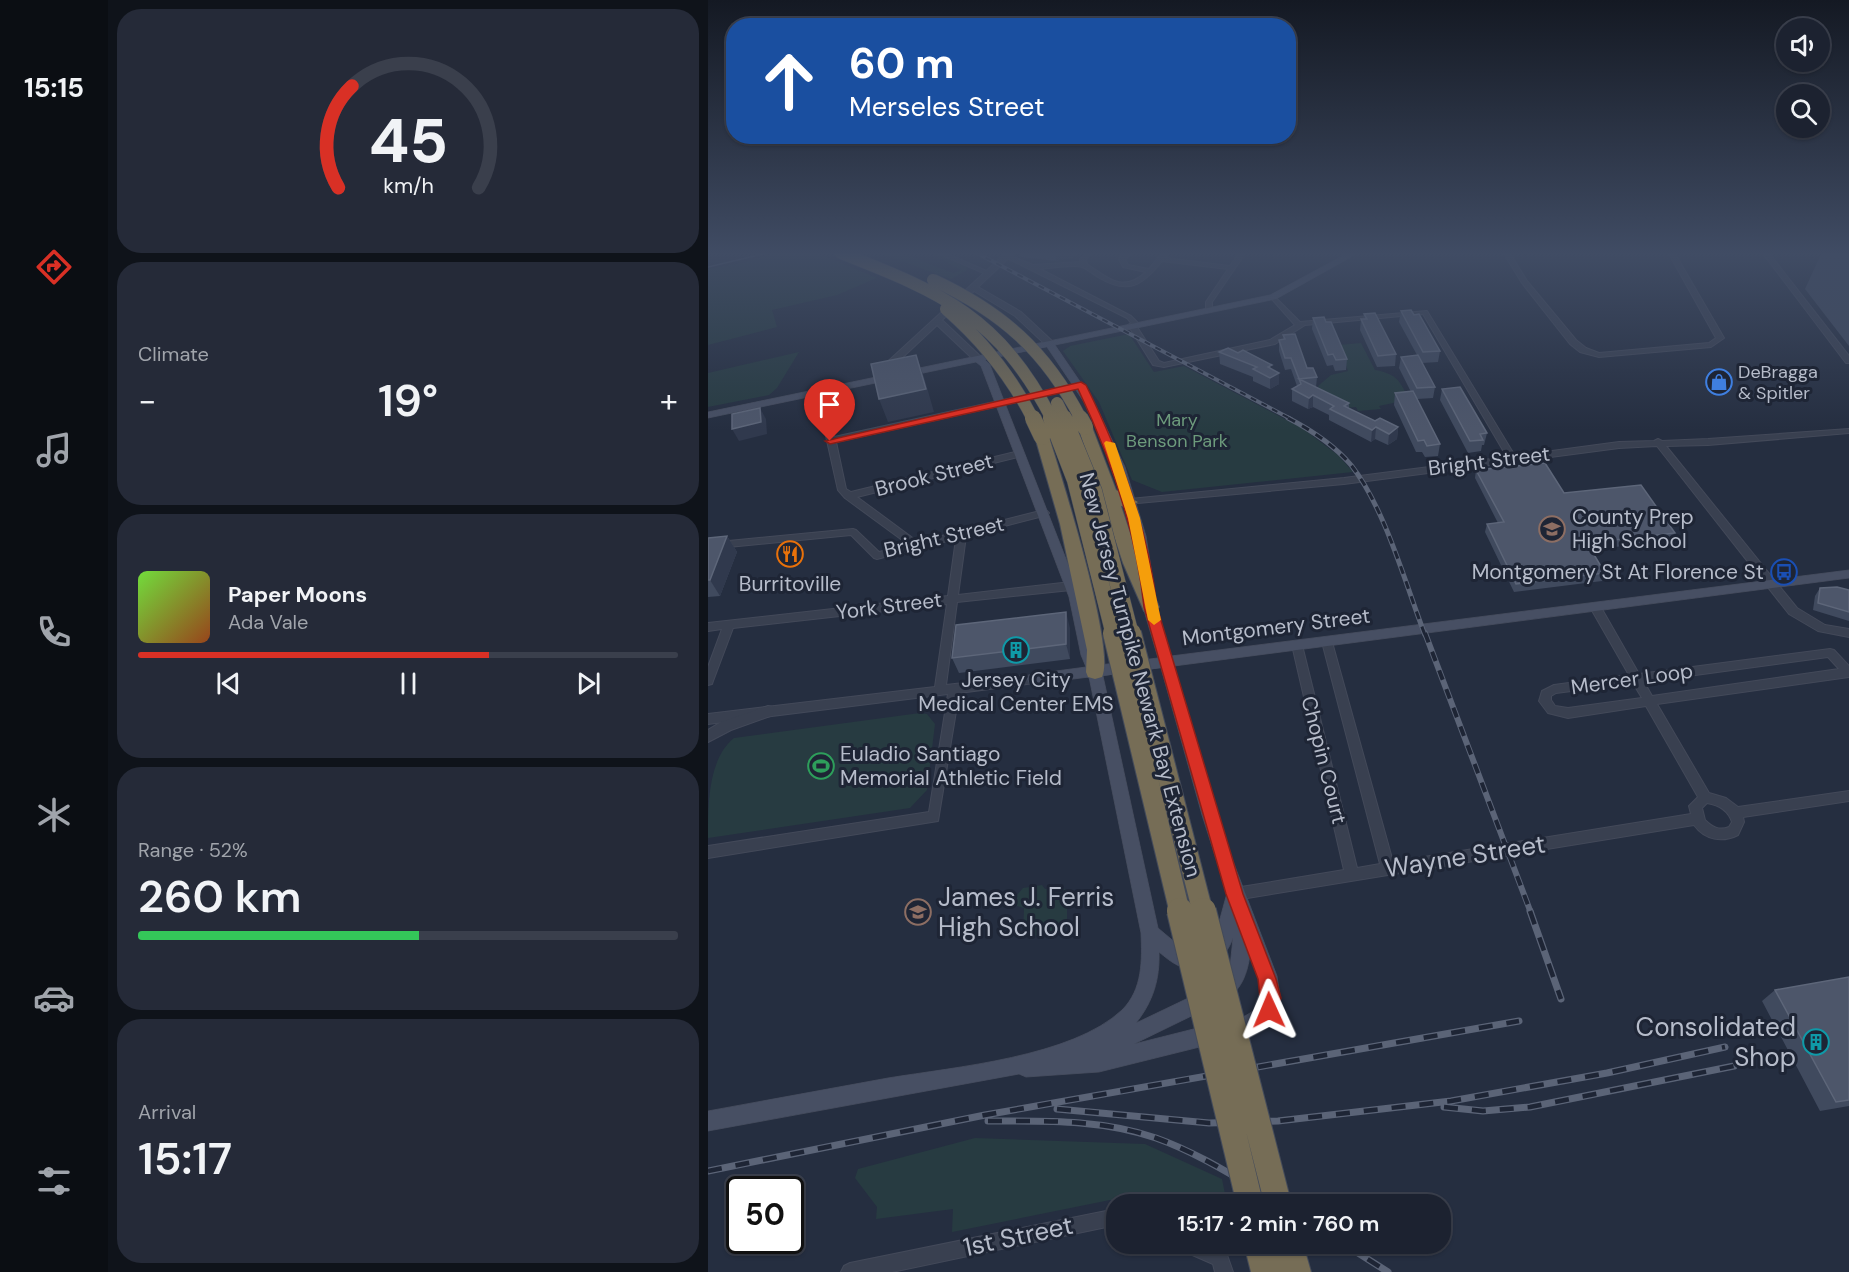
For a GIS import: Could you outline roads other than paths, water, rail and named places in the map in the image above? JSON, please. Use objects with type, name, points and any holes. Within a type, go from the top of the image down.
[{"type":"highway","points":[[947,311],[1013,379],[1042,437],[1073,543],[1096,650],[1095,672]]},
{"type":"highway","name":"New Jersey Turnpike Newark Bay Extension","points":[[963,311],[985,326],[1023,369],[1057,431],[1084,510],[1248,1194]]},
{"type":"highway","name":"New Jersey Turnpike Newark Bay Extension","points":[[977,311],[1030,360],[1072,433],[1094,491],[1275,1194]]},
{"type":"highway","points":[[991,311],[1024,336],[1052,370],[1085,427],[1111,494],[1130,562],[1150,607]]},
{"type":"highway","points":[[1111,494],[1122,501],[1130,502]]},
{"type":"highway","points":[[1262,1254],[1266,1272]]},
{"type":"highway","points":[[1291,1254],[1296,1272]]},
{"type":"main road","points":[[708,415],[1202,311]]},
{"type":"main road","points":[[997,1068],[1082,1065],[1115,1059],[1248,1025],[1261,1019],[1271,1005],[1270,989],[1259,953],[1235,894],[1150,607],[1147,573],[1130,502],[1109,443],[1081,385],[1049,343]]},
{"type":"main road","points":[[708,1121],[997,1068],[1078,1046],[1107,1033],[1128,1017],[1143,998],[1151,975],[1150,933],[1095,672],[1071,586],[1044,513],[985,365],[977,358]]},
{"type":"main road","name":"Montgomery Street","points":[[1034,679],[1849,574]]},
{"type":"main road","points":[[1150,933],[1179,957],[1195,960],[1209,956],[1223,941],[1235,894]]},
{"type":"main road","points":[[1032,1066],[1106,1047],[1229,986],[1240,966],[1242,948],[1235,894]]},
{"type":"street","points":[[873,380],[947,311]]},
{"type":"street","points":[[1014,311],[1049,343]]},
{"type":"street","points":[[1118,311],[1129,317],[1156,363],[1164,365],[1270,343],[1298,324],[1425,312],[1513,460]]},
{"type":"street","points":[[1286,311],[1298,324]]},
{"type":"street","points":[[1548,311],[1573,342],[1583,350],[1599,355],[1712,345],[1720,338],[1705,311]]},
{"type":"street","points":[[1811,311],[1849,361]]},
{"type":"street","points":[[938,320],[977,358]]},
{"type":"street","points":[[830,441],[1081,385]]},
{"type":"street","points":[[820,391],[842,490],[918,546]]},
{"type":"street","name":"Bright Street","points":[[1130,502],[1344,481],[1602,447],[1849,431]]},
{"type":"street","points":[[1658,442],[1793,611],[1822,628],[1849,633]]},
{"type":"street","name":"Brook Street","points":[[848,496],[1019,454]]},
{"type":"street","name":"Bright Street","points":[[708,546],[853,532],[877,556],[1044,513]]},
{"type":"street","points":[[708,852],[934,817],[947,689],[947,640],[961,536]]},
{"type":"street","name":"York Street","points":[[708,627],[1071,586]]},
{"type":"street","points":[[1595,607],[1705,798]]},
{"type":"street","points":[[708,681],[729,625]]},
{"type":"street","name":"Chopin Court","points":[[1327,642],[1388,869]]},
{"type":"street","name":"Chopin Court","points":[[1297,645],[1352,875]]},
{"type":"street","name":"Mercer Loop","points":[[1830,653],[1849,673],[1563,714],[1552,710],[1545,701],[1546,694],[1554,689],[1830,653]]},
{"type":"street","name":"Montgomery Street","points":[[708,719],[1034,679]]},
{"type":"street","points":[[708,737],[726,726],[768,711]]},
{"type":"street","points":[[1735,813],[1849,796]]},
{"type":"street","points":[[1705,798],[1720,800],[1735,813],[1738,826],[1727,834],[1708,831],[1696,819],[1695,807],[1705,798]]},
{"type":"street","name":"Wayne Street","points":[[1235,894],[1696,819]]},
{"type":"street","name":"1st Street","points":[[850,1272],[870,1270],[1106,1219]]},
{"type":"street","points":[[1210,1254],[1220,1258],[1223,1268]]},
{"type":"railway","points":[[1087,311],[1291,419]]},
{"type":"railway","points":[[1288,418],[1314,433],[1337,451],[1351,465],[1363,483],[1384,524],[1425,635]]},
{"type":"railway","points":[[1425,633],[1531,913]]},
{"type":"railway","points":[[1530,911],[1561,999]]},
{"type":"railway","points":[[708,1171],[985,1115],[1519,1021]]},
{"type":"railway","points":[[1057,1109],[1209,1123],[1278,1121],[1451,1101],[1607,1073],[1725,1047]]},
{"type":"railway","points":[[1444,1107],[1483,1111],[1530,1107],[1734,1066]]},
{"type":"railway","points":[[988,1121],[1073,1122],[1136,1132],[1173,1144],[1265,1194]]},
{"type":"railway","points":[[1360,1254],[1388,1272]]},
{"type":"place","name":"DeBragga & Spitler","points":[[1719,382]]},
{"type":"place","name":"County Prep High School","points":[[1552,529]]},
{"type":"place","name":"Burritoville","points":[[790,554]]},
{"type":"place","name":"Montgomery St At Florence St","points":[[1784,572]]},
{"type":"place","name":"Jersey City Medical Center EMS","points":[[1016,650]]},
{"type":"place","name":"Euladio Santiago Memorial Athletic Field","points":[[821,766]]},
{"type":"place","name":"James J. Ferris High School","points":[[918,912]]},
{"type":"place","name":"Consolidated Shop","points":[[1816,1042]]},
{"type":"park label","name":"Mary Benson Park","points":[[1177,430]]}]
